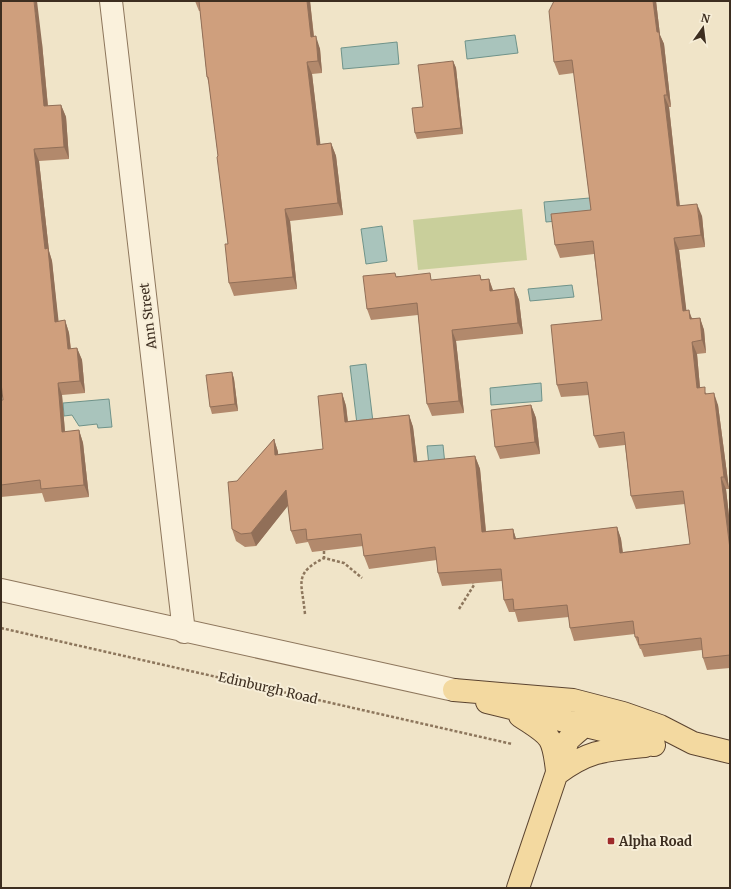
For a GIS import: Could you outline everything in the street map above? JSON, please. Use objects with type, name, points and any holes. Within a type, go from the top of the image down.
[{"type":"main road","points":[[454,690],[494,705],[584,725],[654,745]]},
{"type":"main road","points":[[454,690],[573,700],[623,713],[660,726],[693,743],[730,752]]},
{"type":"main road","points":[[510,709],[548,734],[554,747],[557,774]]},
{"type":"main road","points":[[518,888],[568,740],[584,725],[598,717],[623,713]]},
{"type":"main road","points":[[557,774],[574,762],[600,750],[693,743]]},
{"type":"street","name":"Ann Street","points":[[111,1],[184,632]]},
{"type":"street","points":[[1,590],[184,632],[454,690]]},
{"type":"path","points":[[324,551],[324,558]]},
{"type":"path","points":[[305,614],[302,577],[308,566],[324,558],[344,563],[362,578]]},
{"type":"path","points":[[459,609],[474,585],[473,578]]},
{"type":"path","name":"Edinburgh Road","points":[[1,628],[514,745]]},
{"type":"green space","points":[[522,209],[527,260],[418,270],[413,220]]},
{"type":"water","points":[[515,35],[518,53],[467,59],[465,41]]},
{"type":"water","points":[[397,42],[399,64],[343,69],[341,48]]},
{"type":"water","points":[[601,197],[603,217],[546,222],[544,202]]},
{"type":"water","points":[[382,226],[387,261],[366,264],[361,229]]},
{"type":"water","points":[[572,285],[574,297],[530,301],[528,289]]},
{"type":"water","points":[[366,364],[373,422],[357,424],[350,366]]},
{"type":"water","points":[[541,383],[542,401],[491,405],[490,388]]},
{"type":"water","points":[[109,399],[112,427],[98,428],[97,424],[79,426],[72,415],[64,416],[63,403]]},
{"type":"water","points":[[443,445],[447,484],[431,485],[427,446]]},
{"type":"building","points":[[1,1],[34,1],[44,106],[61,105],[64,147],[34,149],[45,249],[48,248],[55,322],[65,320],[68,349],[77,348],[80,381],[58,383],[62,432],[79,430],[84,485],[41,489],[40,480],[1,485],[1,400],[3,400],[1,383]]},
{"type":"building","points":[[199,1],[307,1],[311,37],[316,36],[318,61],[307,62],[317,145],[331,143],[338,203],[285,209],[293,277],[229,283],[225,244],[228,244]]},
{"type":"building","points":[[554,1],[653,1],[657,32],[659,32],[667,95],[664,95],[677,206],[697,204],[701,235],[674,238],[683,311],[689,310],[690,319],[700,318],[702,340],[692,342],[697,388],[705,387],[705,394],[714,393],[724,477],[721,477],[730,549],[730,655],[703,658],[701,638],[639,645],[638,637],[635,637],[633,621],[570,628],[567,605],[514,610],[513,599],[504,600],[501,569],[438,573],[435,547],[364,556],[361,534],[307,540],[306,529],[291,531],[286,490],[251,533],[241,534],[232,529],[228,482],[237,481],[274,439],[275,455],[323,449],[318,396],[342,393],[345,422],[409,415],[414,462],[475,456],[482,532],[513,529],[514,539],[617,527],[620,553],[690,544],[683,491],[631,496],[624,432],[594,436],[587,382],[557,385],[551,325],[602,320],[593,241],[555,245],[551,214],[591,210],[572,60],[554,62],[549,11]]},
{"type":"building","points":[[453,61],[461,128],[415,133],[412,108],[423,107],[418,65]]},
{"type":"building","points":[[395,273],[396,277],[430,273],[431,280],[480,275],[481,280],[489,279],[490,291],[514,288],[518,323],[452,330],[459,401],[427,404],[417,303],[367,309],[363,276]]},
{"type":"building","points":[[232,372],[235,404],[210,407],[206,375]]},
{"type":"building","points":[[531,405],[535,442],[495,447],[491,410]]},
{"type":"place","name":"Alpha Road","points":[[611,841]]}]
